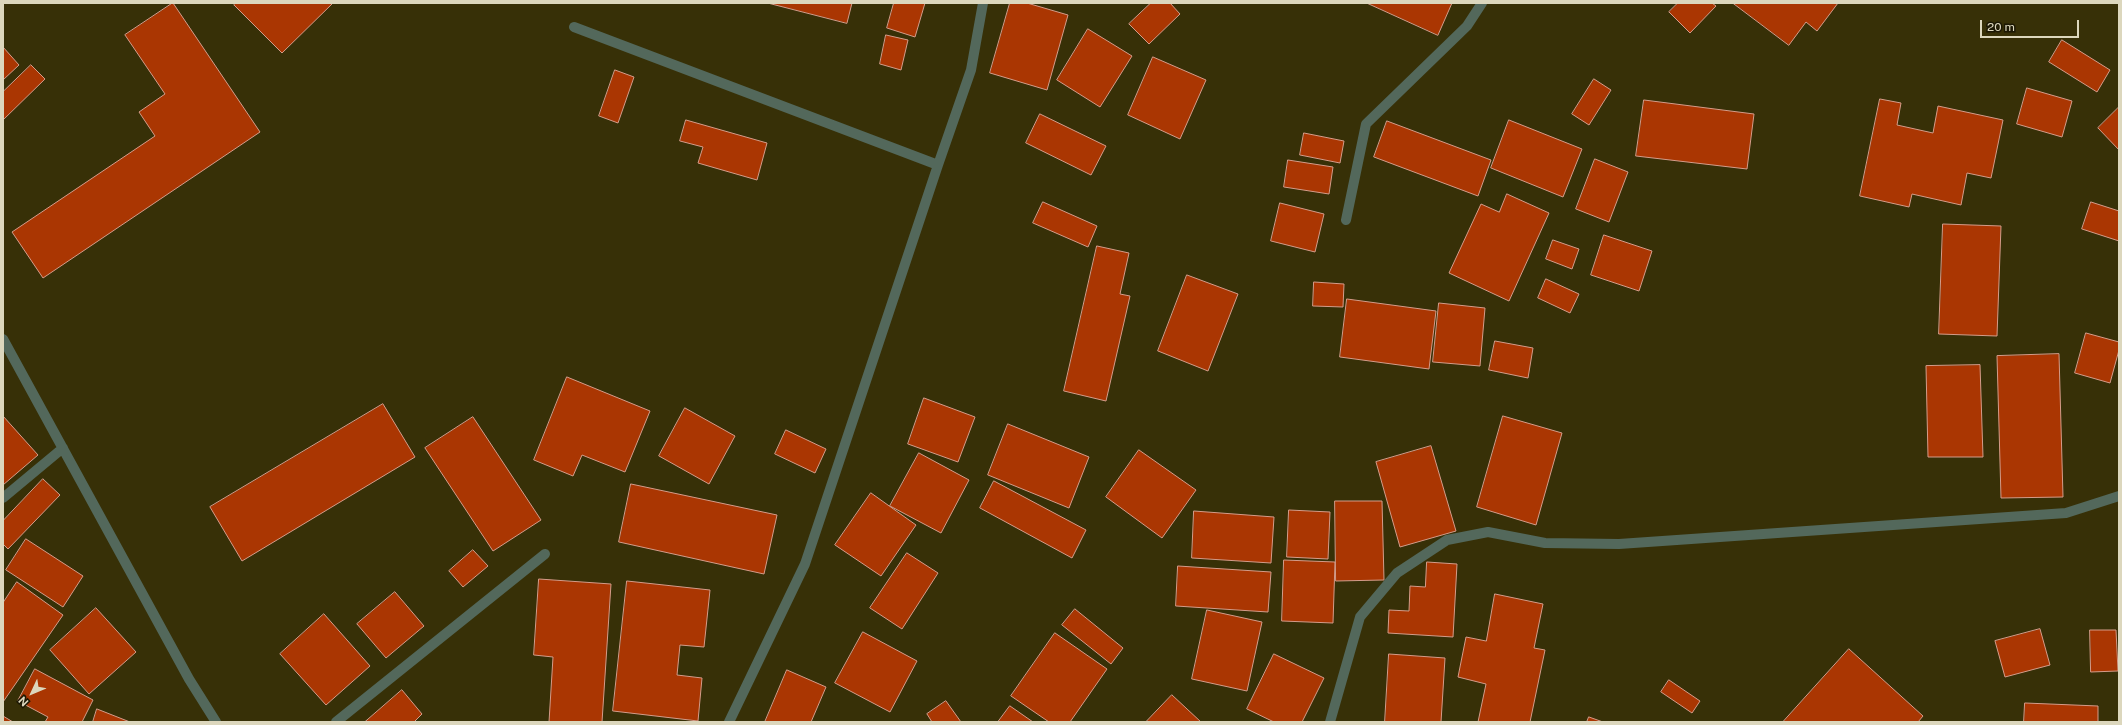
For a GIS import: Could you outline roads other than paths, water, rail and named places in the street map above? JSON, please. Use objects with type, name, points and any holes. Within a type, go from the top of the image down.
[{"type":"street","points":[[729,722],[805,564],[971,70],[983,3]]},
{"type":"street","points":[[1346,220],[1366,124],[1467,26],[1482,3]]},
{"type":"street","points":[[574,28],[938,165]]},
{"type":"street","points":[[3,339],[186,672],[216,722]]},
{"type":"street","points":[[3,498],[63,448]]},
{"type":"street","points":[[1330,722],[1360,617],[1397,573],[1447,540],[1488,532],[1545,543],[1618,544],[2066,513],[2119,496]]},
{"type":"street","points":[[336,722],[545,554]]}]
